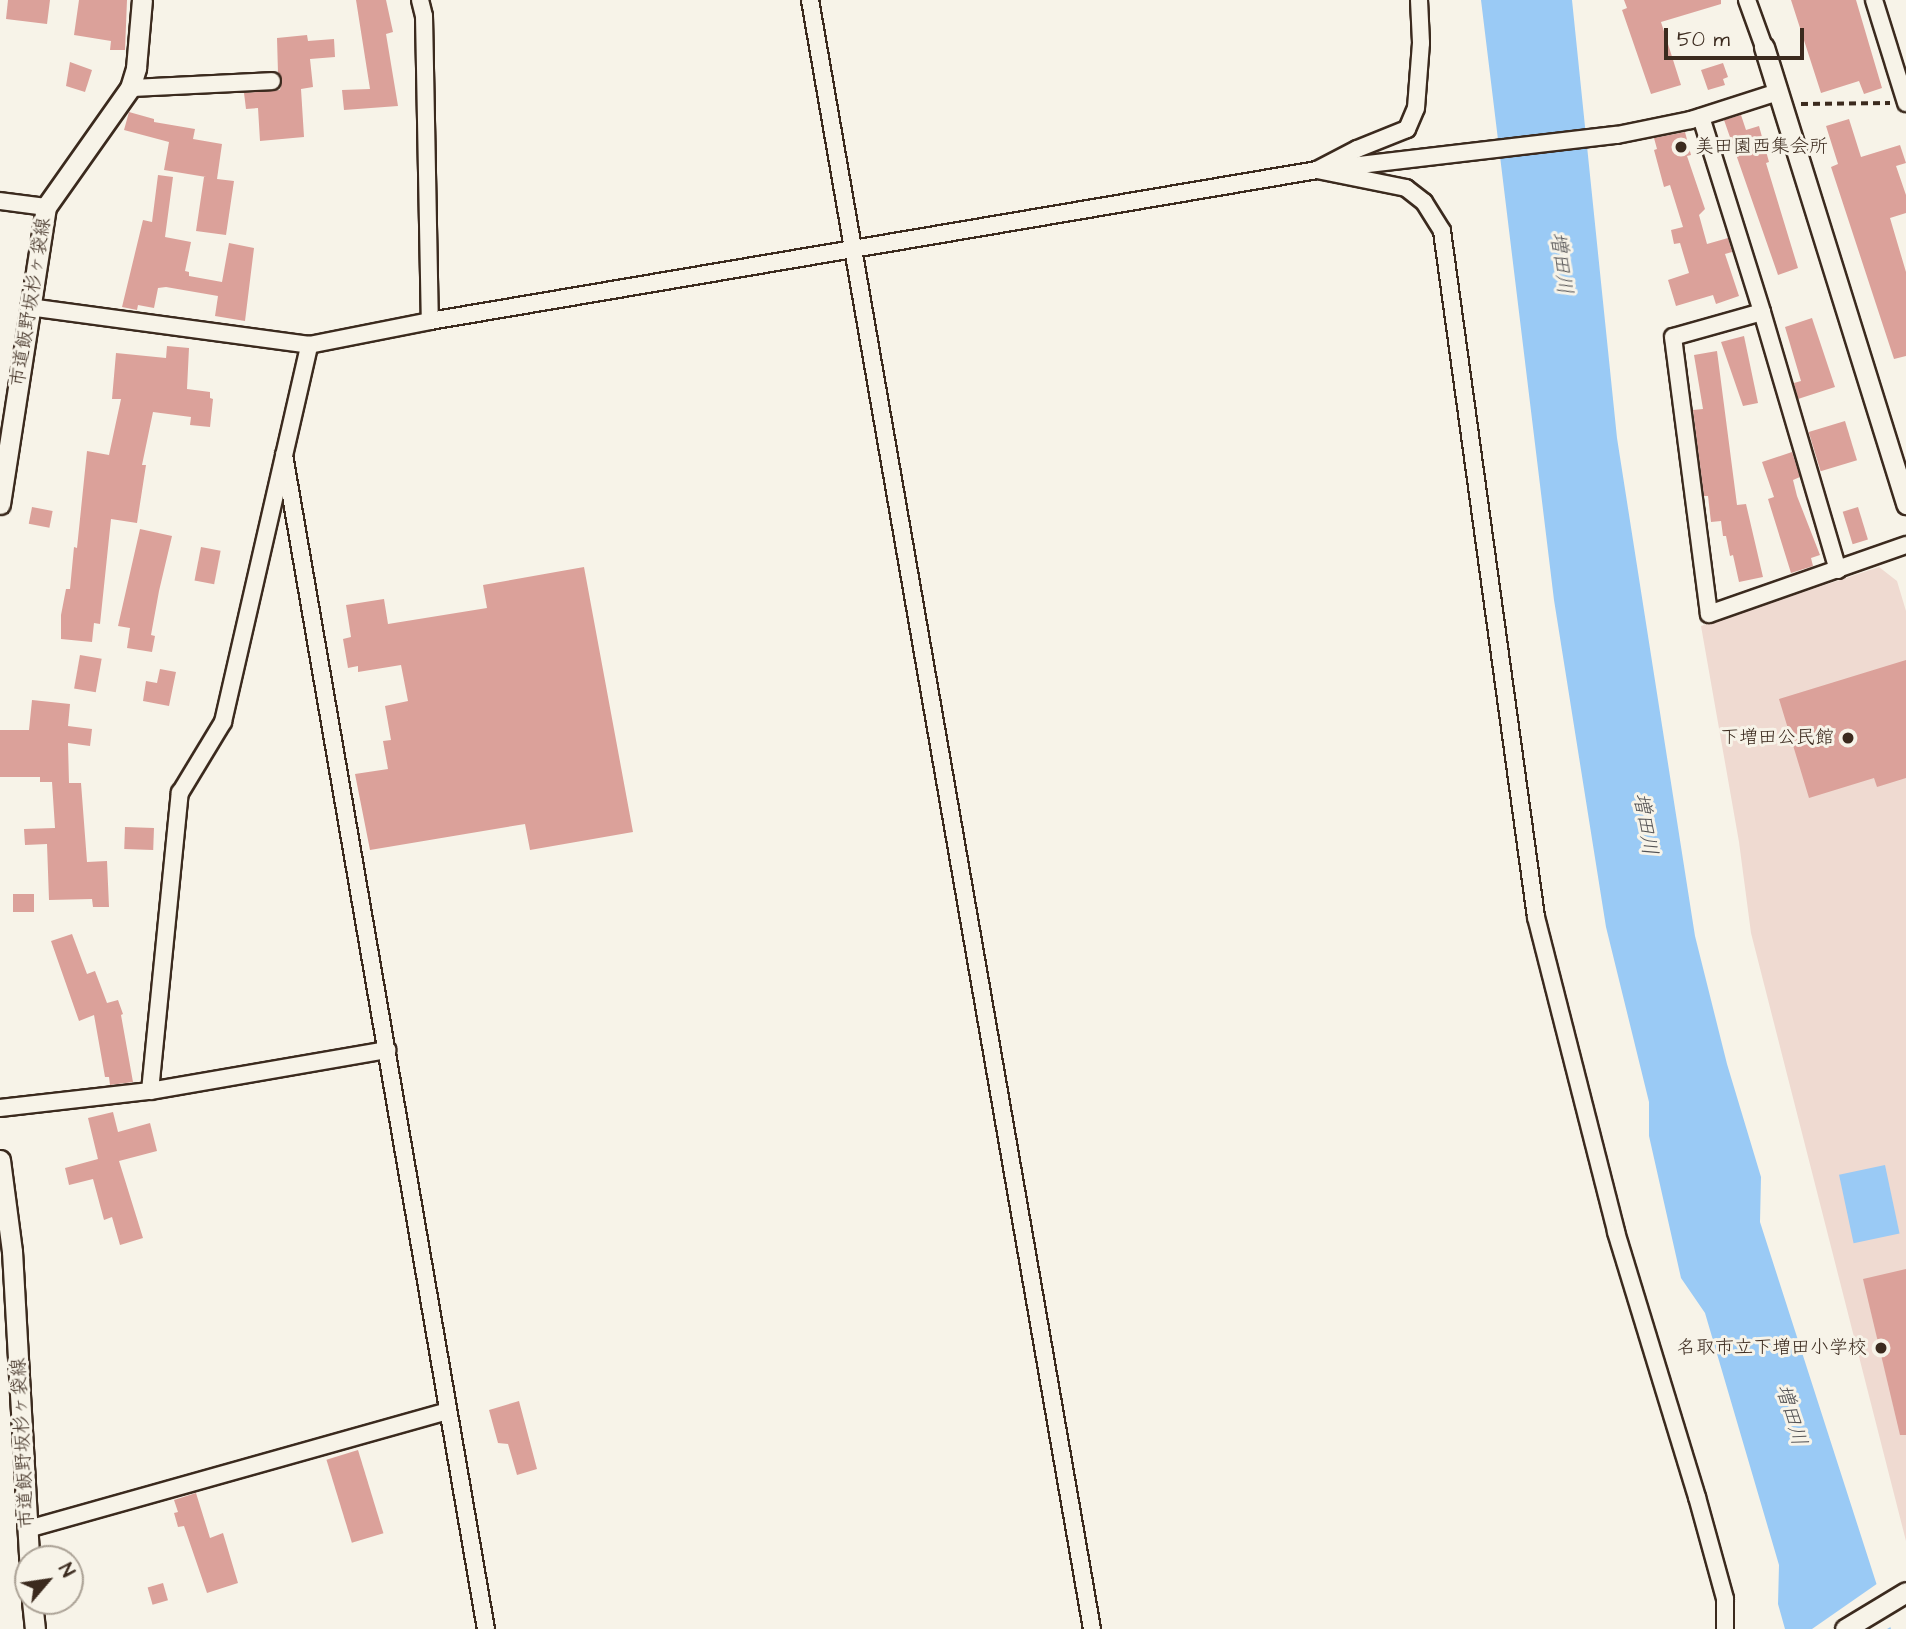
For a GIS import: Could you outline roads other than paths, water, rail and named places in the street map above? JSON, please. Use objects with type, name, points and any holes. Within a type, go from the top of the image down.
[{"type":"street","name":"市道飯野坂杉ヶ袋線","points":[[0,504],[46,207],[130,88],[136,68],[142,0]]},
{"type":"street","points":[[420,0],[424,16],[430,321]]},
{"type":"street","points":[[810,0],[851,250],[1092,1629]]},
{"type":"street","points":[[1317,170],[1357,149],[1407,130],[1416,108],[1421,43],[1419,0]]},
{"type":"street","points":[[1748,0],[1906,504]]},
{"type":"street","points":[[1753,0],[1764,47]]},
{"type":"street","points":[[1874,0],[1899,103]]},
{"type":"street","points":[[130,88],[272,81]]},
{"type":"street","points":[[29,307],[309,345],[430,321],[1317,170],[1617,135],[1701,117],[1778,92]]},
{"type":"street","points":[[1701,117],[1838,570]]},
{"type":"street","points":[[1317,170],[1406,188],[1424,202],[1442,231],[1536,917],[1616,1232],[1721,1586],[1725,1629]]},
{"type":"street","points":[[0,201],[46,207]]},
{"type":"street","points":[[1762,312],[1673,337],[1709,614],[1906,545]]},
{"type":"street","points":[[150,1091],[180,793],[223,722],[309,345]]},
{"type":"street","points":[[284,455],[486,1629]]},
{"type":"street","points":[[0,1108],[150,1091],[387,1049]]},
{"type":"street","name":"市道飯野坂杉ヶ袋線","points":[[0,1160],[12,1251],[28,1545]]},
{"type":"street","points":[[27,1529],[448,1411]]},
{"type":"street","points":[[1844,1629],[1906,1592]]},
{"type":"water","name":"増田川","points":[[1481,0],[1572,0],[1617,438],[1695,936],[1727,1064],[1761,1177],[1760,1222],[1891,1629],[1785,1629],[1778,1604],[1779,1565],[1705,1313],[1681,1278],[1649,1136],[1649,1102],[1606,927],[1554,600]]},
{"type":"water","points":[[1885,1165],[1900,1233],[1854,1243],[1839,1175]]},
{"type":"place","name":"美田園西集会所","points":[[1681,147]]},
{"type":"place","name":"下増田公民館","points":[[1848,738]]},
{"type":"place","name":"名取市立下増田小学校","points":[[1881,1348]]}]
